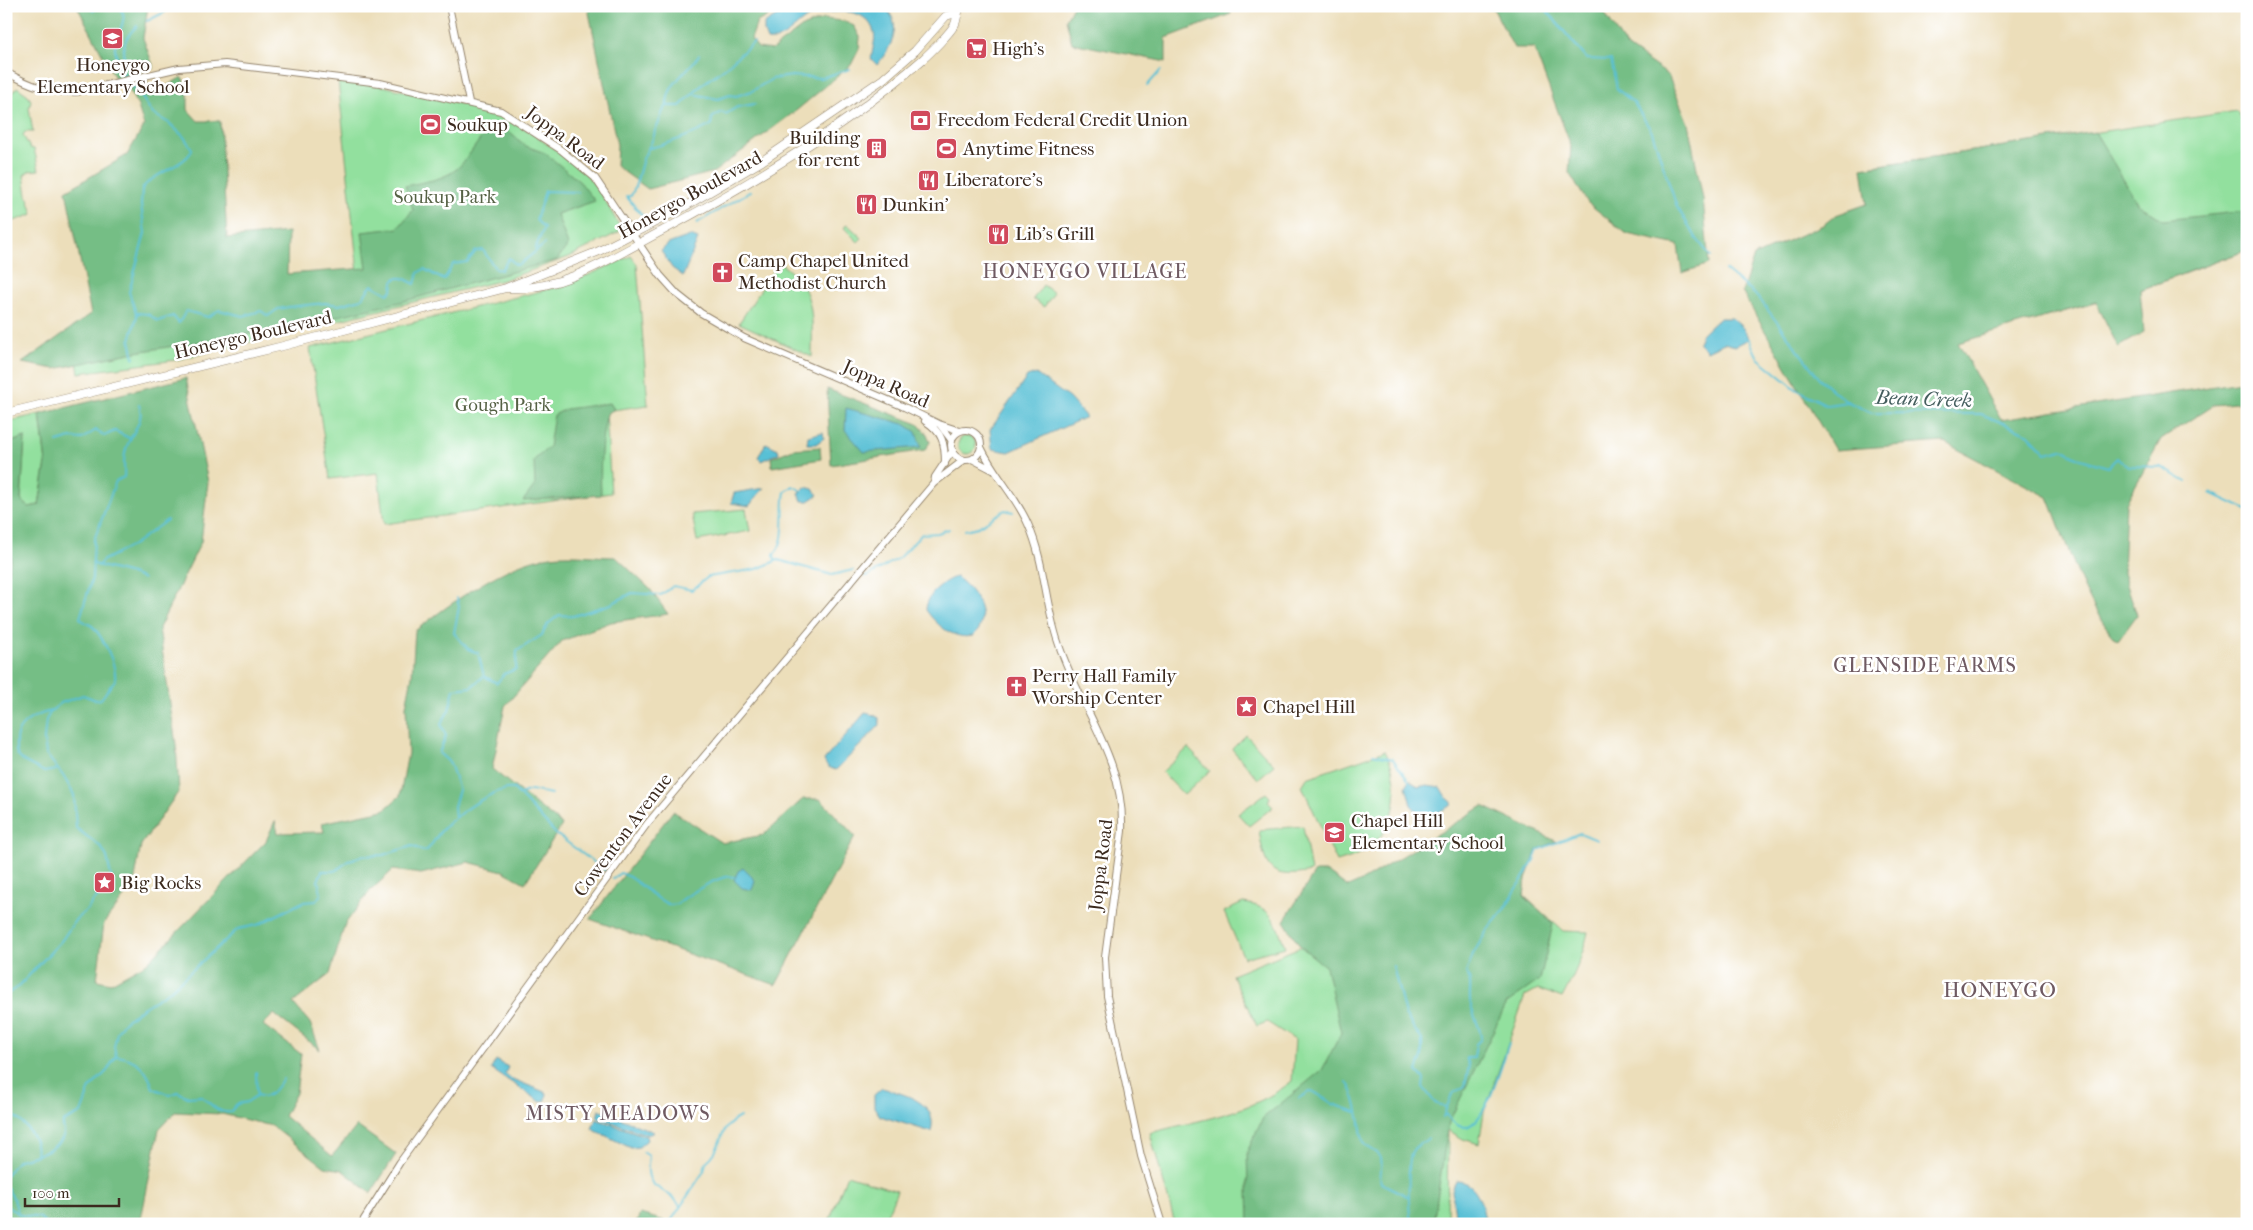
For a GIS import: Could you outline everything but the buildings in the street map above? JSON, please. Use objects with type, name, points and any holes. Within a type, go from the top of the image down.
[{"type":"main road","name":"Honeygo Boulevard","points":[[6,413],[279,347],[506,288],[585,258],[724,184],[802,135],[883,79],[915,51],[946,16],[959,9]]},
{"type":"main road","name":"Honeygo Boulevard","points":[[506,288],[525,290],[557,281],[590,268],[769,171],[887,89],[923,59],[955,24],[959,9]]},
{"type":"street","points":[[448,6],[469,102]]},
{"type":"street","name":"Joppa Road","points":[[6,72],[34,86],[63,92],[84,91],[198,65],[225,64],[380,83],[469,102],[501,111],[577,162],[600,185],[670,287],[693,307],[718,324],[762,347],[912,410],[939,424],[960,431],[968,430],[975,433],[993,470],[1011,493],[1028,525],[1040,560],[1058,644],[1107,749],[1117,778],[1123,818],[1105,957],[1106,996],[1141,1156],[1162,1224]]},
{"type":"street","points":[[912,410],[912,415],[930,425],[940,435],[945,445],[945,464]]},
{"type":"street","name":"Joppa Road","points":[[939,424],[952,441]]},
{"type":"street","points":[[960,431],[952,441],[952,450],[964,460],[972,459],[978,454],[981,447]]},
{"type":"street","name":"Cowenton Avenue","points":[[934,483],[935,477],[945,464],[952,450]]},
{"type":"street","name":"Joppa Road","points":[[972,459],[993,470]]},
{"type":"street","name":"Cowenton Avenue","points":[[361,1224],[397,1167],[647,824],[934,483],[964,460]]},
{"type":"green space","points":[[77,6],[148,6],[143,38],[154,68],[116,80]]},
{"type":"green space","points":[[596,6],[787,6],[757,22],[751,39],[758,48],[772,50],[804,26],[824,19],[843,21],[854,26],[860,37],[859,49],[851,65],[797,110],[714,172],[648,189],[616,166],[617,145],[588,8]]},
{"type":"green space","points":[[1073,6],[1229,6],[1231,14],[1166,38],[1166,62],[1072,43],[1066,19]]},
{"type":"green space","points":[[1492,6],[1600,6],[1625,45],[1668,75],[1688,123],[1703,199],[1709,264],[1682,273],[1678,245],[1627,234],[1588,203],[1569,173],[1571,146],[1534,48],[1514,48]]},
{"type":"green space","points":[[182,77],[188,89],[188,110],[198,121],[220,121],[227,238],[288,232],[287,274],[367,268],[362,232],[398,228],[413,210],[405,186],[433,180],[458,168],[493,125],[505,129],[526,146],[545,153],[580,182],[595,201],[557,214],[568,245],[557,260],[401,302],[281,329],[130,353],[55,369],[22,363],[91,314],[66,191],[127,155],[144,126],[138,106],[128,89],[147,82],[153,94]]},
{"type":"green space","name":"Soukup Park","points":[[338,80],[383,86],[486,110],[520,125],[586,174],[600,192],[619,225],[619,232],[569,257],[503,280],[176,360],[79,373],[74,346],[360,292]]},
{"type":"green space","points":[[17,87],[28,95],[31,101],[29,108],[33,132],[25,132],[23,135],[30,148],[34,149],[39,170],[29,171],[24,175],[27,195],[33,214],[6,224],[6,104]]},
{"type":"green space","points":[[2237,111],[2247,130],[2247,250],[2140,290],[1958,342],[1867,167]]},
{"type":"green space","points":[[2095,132],[2138,204],[2163,220],[2247,211],[2247,250],[2140,290],[2144,332],[2118,347],[2096,302],[1958,343],[2001,420],[2247,381],[2247,402],[2213,405],[2161,439],[2126,503],[2123,573],[2137,615],[2118,641],[2096,612],[2069,553],[2048,497],[1944,442],[1835,450],[1742,292],[1754,256],[1823,225],[1836,215],[1867,204],[1862,168]]},
{"type":"green space","points":[[847,224],[862,238],[858,242],[844,228]]},
{"type":"green space","name":"Gough Park","points":[[631,256],[637,264],[648,405],[606,411],[611,493],[384,524],[378,473],[330,479],[310,348],[553,288]]},
{"type":"green space","points":[[779,262],[797,278],[806,292],[812,319],[812,357],[739,323]]},
{"type":"green space","points":[[1043,285],[1054,293],[1044,307],[1033,299]]},
{"type":"green space","points":[[186,378],[208,482],[201,542],[159,628],[176,745],[179,791],[141,845],[134,884],[104,923],[97,980],[111,983],[147,963],[266,841],[275,821],[278,833],[324,832],[322,823],[384,810],[400,796],[408,753],[406,706],[412,676],[415,631],[480,585],[516,566],[551,556],[616,557],[650,589],[668,614],[611,622],[562,641],[505,706],[492,769],[562,825],[525,883],[503,871],[468,862],[421,874],[393,870],[370,891],[345,924],[330,974],[293,1003],[310,1023],[320,1050],[274,1014],[263,1025],[301,1054],[296,1093],[284,1116],[332,1156],[357,1126],[396,1154],[371,1193],[342,1170],[325,1167],[272,1126],[222,1114],[175,1112],[159,1129],[140,1224],[6,1224],[6,581],[11,559],[6,529],[6,444],[25,437],[21,500],[29,507],[39,505],[46,463],[40,414]]},
{"type":"green space","points":[[827,389],[918,424],[927,434],[930,442],[925,450],[831,465]]},
{"type":"green space","points":[[610,403],[614,409],[607,414],[603,434],[601,495],[523,501],[535,485],[534,460],[549,447],[554,415],[566,409]]},
{"type":"green space","points":[[40,414],[46,463],[39,505],[29,507],[21,500],[25,438],[6,444],[6,422]]},
{"type":"green space","points":[[967,436],[973,439],[976,445],[973,451],[967,454],[961,451],[958,445],[961,439]]},
{"type":"green space","points":[[820,447],[821,459],[772,467],[771,458],[793,449]]},
{"type":"green space","points":[[746,509],[750,531],[697,541],[692,514]]},
{"type":"green space","points":[[6,529],[11,559],[6,581]]},
{"type":"green space","points":[[1246,735],[1274,765],[1258,779],[1232,749]]},
{"type":"green space","points":[[1188,748],[1210,771],[1184,795],[1162,772]]},
{"type":"green space","points":[[1385,751],[1391,764],[1396,791],[1395,805],[1391,818],[1385,830],[1365,851],[1337,862],[1302,786],[1307,778]]},
{"type":"green space","points":[[1266,793],[1270,797],[1268,802],[1273,807],[1249,826],[1238,814]]},
{"type":"green space","points":[[803,799],[820,799],[855,836],[776,985],[590,919],[673,811],[722,843],[763,835]]},
{"type":"green space","points":[[1483,806],[1556,841],[1537,850],[1526,878],[1524,896],[1553,924],[1540,980],[1507,1003],[1449,1122],[1433,1224],[1249,1224],[1247,1152],[1263,1118],[1322,1070],[1341,1033],[1326,967],[1300,946],[1284,921],[1315,872],[1327,872],[1348,887],[1364,880]]},
{"type":"green space","points":[[1303,826],[1311,872],[1297,874],[1278,873],[1267,863],[1259,830]]},
{"type":"green space","points":[[1537,850],[1526,878],[1524,896],[1563,931],[1588,932],[1586,941],[1578,966],[1562,998],[1538,989],[1525,996],[1484,1112],[1479,1144],[1463,1139],[1448,1130],[1447,1224],[1175,1224],[1150,1133],[1243,1108],[1277,1092],[1292,1081],[1295,1040],[1267,1022],[1257,1026],[1232,975]]},
{"type":"green space","points":[[1243,903],[1261,908],[1272,917],[1285,947],[1244,958],[1224,912]]},
{"type":"green space","points":[[847,1175],[897,1191],[883,1224],[828,1224]]},
{"type":"green space","points":[[640,1214],[672,1223],[636,1224]]},
{"type":"water","points":[[805,6],[883,6],[890,13],[893,20],[894,36],[891,44],[877,65],[871,59],[874,32],[871,25],[866,19],[847,12],[812,15],[784,36],[767,40],[764,24],[775,17]]},
{"type":"water","points":[[690,236],[698,239],[683,276],[672,268],[661,251],[668,244]]},
{"type":"water","points":[[1719,318],[1732,318],[1743,328],[1749,339],[1735,346],[1724,343],[1707,351],[1698,342],[1701,335]]},
{"type":"water","points":[[1036,374],[1069,398],[1086,417],[1009,452],[992,449],[990,430],[1027,377]]},
{"type":"water","points":[[846,408],[904,424],[916,432],[921,447],[864,452],[845,430]]},
{"type":"water","points":[[823,432],[824,438],[816,444],[807,444],[808,436]]},
{"type":"water","points":[[766,443],[778,449],[779,453],[761,461],[758,457]]},
{"type":"water","points":[[805,487],[813,489],[818,495],[809,501],[802,501],[799,493]]},
{"type":"water","points":[[764,488],[749,506],[731,503],[734,493]]},
{"type":"water","points":[[956,577],[969,588],[979,604],[982,621],[979,629],[973,636],[966,637],[953,634],[935,621],[926,610],[929,599],[936,589],[946,581]]},
{"type":"water","points":[[865,713],[879,718],[880,725],[836,770],[828,767],[824,760]]},
{"type":"water","points":[[1410,780],[1418,787],[1427,785],[1440,787],[1446,797],[1452,802],[1452,805],[1429,817],[1422,817],[1411,805],[1406,786]]},
{"type":"water","points":[[743,868],[755,880],[752,890],[742,888],[734,880],[738,871]]},
{"type":"water","points":[[496,1060],[508,1067],[505,1074],[510,1078],[547,1093],[546,1100],[541,1102],[491,1069]]},
{"type":"water","points":[[882,1088],[900,1093],[925,1106],[930,1113],[932,1122],[931,1132],[880,1116],[874,1107],[874,1095]]},
{"type":"water","points":[[599,1110],[654,1132],[648,1135],[597,1117]]},
{"type":"water","points":[[596,1119],[646,1136],[647,1140],[639,1147],[631,1148],[592,1129]]},
{"type":"water","points":[[1456,1181],[1464,1182],[1475,1190],[1481,1202],[1486,1224],[1456,1224],[1452,1190]]},
{"type":"waterway","points":[[89,6],[93,11],[99,6]]},
{"type":"waterway","points":[[116,6],[121,10],[123,20],[115,49],[126,79]]},
{"type":"waterway","name":"Bean Creek","points":[[1543,6],[1587,59],[1611,60],[1617,89],[1634,103],[1652,132],[1677,207],[1711,257]]},
{"type":"waterway","points":[[147,21],[165,12]]},
{"type":"waterway","points":[[121,64],[124,59],[126,41],[137,26]]},
{"type":"waterway","points":[[667,106],[680,106],[704,83],[726,67],[754,42]]},
{"type":"waterway","points":[[628,196],[631,196],[633,192],[643,159],[652,142],[663,111],[667,106],[670,91],[699,55]]},
{"type":"waterway","points":[[693,94],[718,99],[752,91],[772,79],[792,76],[821,78],[850,69]]},
{"type":"waterway","points":[[1147,86],[1161,70]]},
{"type":"waterway","points":[[129,83],[141,96],[153,114],[169,123],[184,137],[192,149],[184,159],[154,178],[142,189],[141,205],[145,233],[129,292],[137,316],[130,340],[134,358]]},
{"type":"waterway","points":[[650,148],[681,138],[711,125],[712,118],[721,112],[726,114],[737,107],[755,104]]},
{"type":"waterway","points":[[535,249],[544,228],[536,220],[545,191],[578,192]]},
{"type":"waterway","points":[[697,223],[751,191]]},
{"type":"waterway","points":[[626,196],[642,215]]},
{"type":"waterway","points":[[137,313],[148,314],[158,321],[173,316],[179,323],[186,311],[208,317],[219,310],[243,316],[261,311],[268,316],[278,309],[289,307],[325,303],[339,305],[361,299],[372,285],[388,294],[392,290],[393,282],[396,278],[403,278],[415,284],[418,273],[424,269],[444,280],[453,264],[467,262],[476,251],[483,250],[495,268],[501,270],[509,258],[516,265],[520,264],[545,244]]},
{"type":"waterway","name":"Bean Creek","points":[[1725,270],[1758,297],[1819,378],[1844,400],[1872,413],[1981,414],[2027,433],[2046,453],[2062,449],[2081,459],[2108,467],[2117,458],[2128,466],[2161,467],[2187,482]]},
{"type":"waterway","points":[[1749,339],[1758,358],[1796,389],[1827,405],[1847,402]]},
{"type":"waterway","points":[[6,995],[20,985],[62,940],[76,919],[87,910],[93,901],[113,886],[107,857],[101,847],[76,828],[74,795],[64,777],[46,754],[44,739],[46,720],[51,711],[61,703],[83,695],[96,700],[101,699],[115,680],[112,661],[102,640],[93,627],[80,618],[92,578],[94,540],[116,481],[124,477],[125,453],[140,418],[141,411],[139,405]]},
{"type":"waterway","points":[[57,442],[71,438],[82,439],[96,430],[104,436],[115,431],[129,438]]},
{"type":"waterway","points":[[775,561],[774,554],[778,549],[783,534],[785,492],[793,486],[800,490]]},
{"type":"waterway","name":"Bean Creek","points":[[2211,493],[2247,510]]},
{"type":"waterway","points":[[965,530],[978,527],[1005,510],[1013,512]]},
{"type":"waterway","points":[[98,566],[102,561],[133,545],[167,520]]},
{"type":"waterway","points":[[863,576],[868,576],[899,558],[922,534],[938,533],[949,529]]},
{"type":"waterway","points":[[457,598],[459,607],[454,633],[468,649],[478,653],[484,676],[497,683],[504,674],[516,669],[517,651],[542,635],[548,624],[559,615],[573,616],[611,604],[632,593],[661,595],[673,586],[692,590],[708,577],[757,569],[778,560],[832,575],[853,570]]},
{"type":"waterway","points":[[92,563],[143,579]]},
{"type":"waterway","points":[[455,818],[454,806],[459,790],[450,763],[439,753],[446,736],[441,724],[449,710],[454,689],[471,687],[484,676]]},
{"type":"waterway","points":[[51,711],[27,721],[22,726],[17,736],[16,749],[18,756],[28,764],[44,772],[56,770]]},
{"type":"waterway","points":[[1373,754],[1393,759],[1409,781]]},
{"type":"waterway","points":[[118,1031],[124,1022],[168,992],[238,929],[257,925],[303,902],[316,901],[321,894],[318,881],[322,871],[335,871],[350,860],[361,856],[383,855],[412,846],[423,851],[427,850],[441,831],[455,818],[486,797],[506,789],[514,789],[556,834],[607,872]]},
{"type":"waterway","points":[[520,794],[531,790],[551,794]]},
{"type":"waterway","points":[[1443,1117],[1452,1094],[1465,1086],[1469,1065],[1466,1058],[1474,1058],[1476,1044],[1481,1039],[1472,1010],[1470,983],[1466,973],[1473,954],[1488,929],[1504,910],[1538,850],[1580,833],[1597,840]]},
{"type":"waterway","points":[[613,879],[620,873],[625,875],[670,905],[677,904],[688,895],[713,881],[734,877]]},
{"type":"waterway","points":[[1393,966],[1405,1015],[1422,1040],[1422,1057],[1417,1071],[1424,1079],[1423,1087],[1435,1103],[1445,1107]]},
{"type":"waterway","points":[[6,1175],[18,1160],[43,1152],[60,1141],[64,1133],[63,1122],[81,1113],[90,1088],[107,1071],[116,1056],[114,1047],[117,1033]]},
{"type":"waterway","points":[[1445,1114],[1461,1127],[1472,1124],[1486,1105],[1498,1077],[1509,1043]]},
{"type":"waterway","points":[[116,1056],[130,1059],[140,1066],[148,1075],[153,1088],[170,1095],[178,1092],[188,1097],[201,1096],[222,1111],[230,1112],[237,1104],[247,1102],[257,1095]]},
{"type":"waterway","points":[[256,1072],[257,1095]]},
{"type":"waterway","points":[[257,1095],[264,1097],[272,1093],[283,1079]]},
{"type":"waterway","points":[[1347,1082],[1356,1103],[1363,1143],[1381,1158],[1381,1183],[1409,1197]]},
{"type":"waterway","points":[[1299,1098],[1309,1092],[1316,1093],[1333,1104],[1356,1112]]},
{"type":"waterway","points":[[6,1113],[23,1123],[28,1129],[35,1142],[36,1154]]},
{"type":"waterway","points":[[669,1224],[704,1171],[706,1162],[716,1150],[723,1133],[732,1122],[740,1117]]},
{"type":"waterway","points":[[1411,1224],[1409,1163],[1414,1148],[1428,1138]]},
{"type":"waterway","points":[[643,1152],[649,1156],[648,1168],[652,1183],[669,1194],[680,1206]]},
{"type":"waterway","points":[[6,1187],[14,1199],[18,1213]]},
{"type":"waterway","points":[[6,1206],[21,1215],[41,1218],[45,1224]]},
{"type":"place","name":"Honeygo Elementary School","points":[[113,39]]},
{"type":"place","name":"High's","points":[[976,49]]},
{"type":"place","name":"Freedom Federal Credit Union","points":[[921,120]]},
{"type":"place","name":"Soukup","points":[[431,125]]},
{"type":"place","name":"Building for rent","points":[[876,149]]},
{"type":"place","name":"Anytime Fitness","points":[[947,149]]},
{"type":"place","name":"Liberatore's","points":[[929,180]]},
{"type":"place","name":"Dunkin'","points":[[866,205]]},
{"type":"place","name":"Lib's Grill","points":[[999,234]]},
{"type":"place","name":"Camp Chapel United Methodist Church","points":[[722,272]]},
{"type":"place","name":"Perry Hall Family Worship Center","points":[[1016,687]]},
{"type":"place","name":"Chapel Hill","points":[[1247,707]]},
{"type":"place","name":"Chapel Hill Elementary School","points":[[1335,832]]},
{"type":"place","name":"Big Rocks","points":[[105,883]]},
{"type":"district","name":"HONEYGO VILLAGE","points":[[1085,271]]},
{"type":"district","name":"GLENSIDE FARMS","points":[[1925,665]]},
{"type":"district","name":"HONEYGO","points":[[2000,990]]},
{"type":"district","name":"MISTY MEADOWS","points":[[618,1113]]}]
